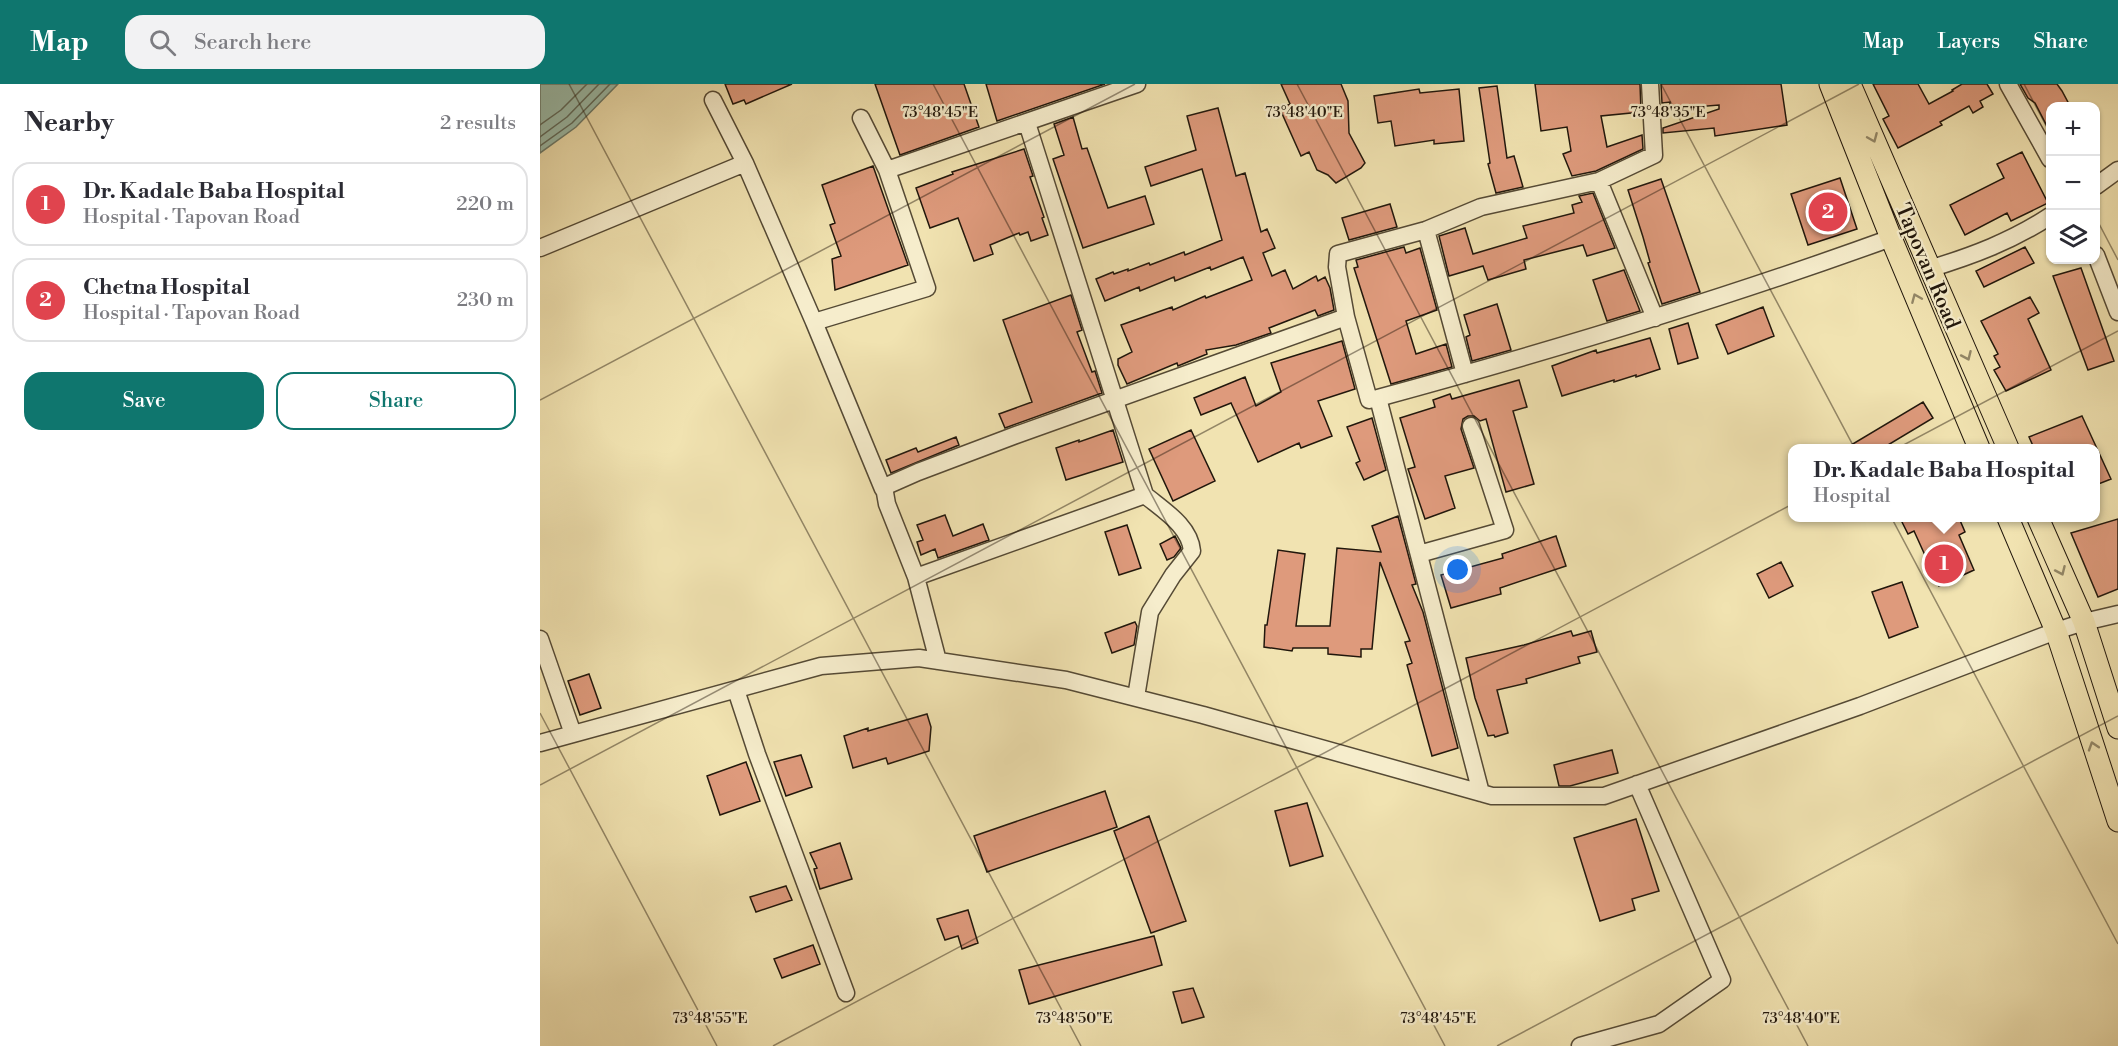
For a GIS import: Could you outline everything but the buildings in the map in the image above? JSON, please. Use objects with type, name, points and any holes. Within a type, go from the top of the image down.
[{"type":"main road","points":[[1830,84],[1891,238],[1977,444]]},
{"type":"main road","name":"Tapovan Road","points":[[1850,84],[2005,444]]},
{"type":"main road","points":[[2010,522],[2056,631],[2118,821]]},
{"type":"main road","points":[[2040,522],[2084,622],[2118,728]]},
{"type":"street","points":[[886,170],[1137,84]]},
{"type":"street","points":[[1650,84],[1654,156],[1599,181],[1481,207],[1426,230],[1338,254],[1337,267],[1346,317],[1369,400],[1655,318],[1783,277],[1891,238]]},
{"type":"street","points":[[2008,84],[2048,156]]},
{"type":"street","points":[[713,100],[745,163],[883,489],[916,577],[938,661]]},
{"type":"street","points":[[814,322],[927,288],[886,170],[861,118]]},
{"type":"street","points":[[1027,123],[1145,495],[1180,525],[1191,539],[1192,551],[1173,575],[1150,612],[1136,697]]},
{"type":"street","points":[[540,248],[745,163]]},
{"type":"street","points":[[2100,183],[2118,170]]},
{"type":"street","points":[[1599,181],[1655,318]]},
{"type":"street","points":[[1929,269],[1972,256],[2016,236],[2046,218]]},
{"type":"street","points":[[1426,230],[1466,374]]},
{"type":"street","points":[[2099,264],[2118,312]]},
{"type":"street","points":[[883,489],[918,472],[1346,317]]},
{"type":"street","points":[[1378,398],[1481,793]]},
{"type":"street","points":[[1419,554],[1504,530],[1471,426]]},
{"type":"street","points":[[916,577],[1145,495]]},
{"type":"street","points":[[540,743],[821,666],[919,658],[1066,680],[1136,697],[1492,796],[1604,796],[1860,706],[2056,631],[2118,614]]},
{"type":"street","points":[[540,639],[573,734]]},
{"type":"street","points":[[736,690],[757,754],[846,993]]},
{"type":"street","points":[[1580,1046],[1659,1024],[1722,980],[1637,784]]},
{"type":"water","points":[[540,84],[618,84],[576,127],[540,153]]},
{"type":"place","name":"Chetna Hospital","points":[[1828,212]]},
{"type":"place","name":"Dr. Kadale Baba Hospital","points":[[1944,564]]}]
